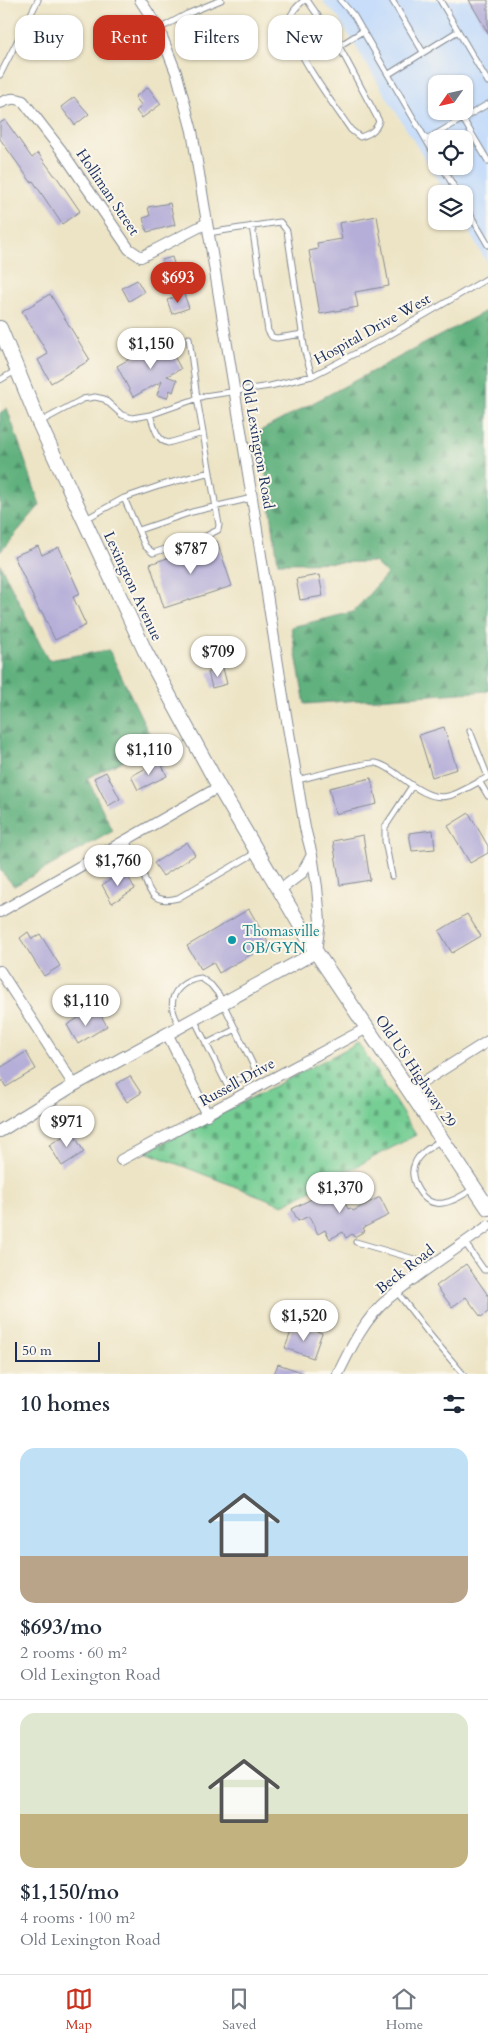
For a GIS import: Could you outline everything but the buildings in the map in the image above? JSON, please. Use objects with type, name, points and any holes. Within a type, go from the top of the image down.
[{"type":"main road","name":"Lexington Avenue","points":[[0,328],[7,352],[17,370],[39,422],[145,651],[219,787],[316,952]]},
{"type":"main road","name":"Old US Highway 29","points":[[316,952],[488,1208]]},
{"type":"street","name":"Old Lexington Road","points":[[140,0],[150,15]]},
{"type":"street","name":"Old Lexington Road","points":[[165,45],[177,76],[192,131],[297,780],[317,887],[320,921],[316,952]]},
{"type":"street","name":"Holliman Street","points":[[0,103],[10,98],[23,101],[61,150],[135,255],[141,257],[207,228]]},
{"type":"street","points":[[0,912],[219,787]]},
{"type":"street","points":[[280,890],[302,873],[312,855]]},
{"type":"street","points":[[0,1131],[74,1085],[316,952]]},
{"type":"street","points":[[0,971],[74,1085]]},
{"type":"street","name":"Russell Drive","points":[[121,1160],[367,1028]]},
{"type":"street","points":[[167,1033],[208,1115]]},
{"type":"street","points":[[410,1091],[488,1041]]},
{"type":"street","name":"Beck Road","points":[[338,1374],[352,1345],[369,1320],[388,1299],[488,1226]]},
{"type":"lane","points":[[0,75],[38,0]]},
{"type":"lane","points":[[165,26],[187,14],[221,0]]},
{"type":"lane","points":[[292,15],[305,0],[316,15]]},
{"type":"lane","points":[[340,0],[354,16],[428,143]]},
{"type":"lane","points":[[392,0],[424,52]]},
{"type":"lane","points":[[440,0],[488,82]]},
{"type":"lane","points":[[389,74],[458,30]]},
{"type":"lane","points":[[342,44],[363,31]]},
{"type":"lane","points":[[305,60],[351,130],[360,137],[371,133],[378,126],[379,121],[342,52]]},
{"type":"lane","points":[[473,112],[488,104]]},
{"type":"lane","points":[[426,140],[460,120]]},
{"type":"lane","points":[[464,120],[488,161]]},
{"type":"lane","points":[[473,219],[488,245]]},
{"type":"lane","points":[[207,228],[252,226],[280,222],[287,231],[305,352],[312,376]]},
{"type":"lane","points":[[252,226],[268,331],[272,337],[277,338],[302,334]]},
{"type":"lane","name":"Hospital Drive West","points":[[39,422],[83,399],[95,397],[104,399],[122,415],[132,418],[150,415],[197,398],[270,386],[312,376],[383,339],[488,278]]},
{"type":"lane","points":[[124,498],[146,546],[153,553],[206,536],[218,530],[219,525],[197,398],[189,338]]},
{"type":"lane","points":[[0,380],[17,370]]},
{"type":"lane","points":[[150,415],[158,437],[164,442],[168,443],[203,433]]},
{"type":"lane","points":[[84,520],[124,498],[210,472]]},
{"type":"lane","points":[[139,530],[192,512],[252,498]]},
{"type":"lane","points":[[297,780],[374,762],[387,767],[428,796],[444,798],[488,777],[470,731]]},
{"type":"lane","points":[[479,782],[488,796]]},
{"type":"lane","points":[[392,876],[385,841],[385,827],[412,786]]},
{"type":"lane","points":[[125,841],[137,857],[146,884],[153,894],[160,900],[169,901],[178,898],[257,851]]},
{"type":"lane","points":[[179,1026],[172,1009],[178,989],[184,982],[201,978],[211,985],[222,1003],[256,1071],[227,1085],[193,1018]]},
{"type":"lane","points":[[206,1044],[236,1029]]},
{"type":"lane","points":[[441,1139],[416,1162],[412,1171],[422,1196],[434,1203],[441,1204],[461,1197],[475,1188]]},
{"type":"lane","points":[[356,1242],[421,1261],[428,1269]]},
{"type":"lane","points":[[465,1243],[484,1270],[488,1270]]},
{"type":"lane","points":[[397,1292],[463,1374]]},
{"type":"shaded area","points":[[323,0],[488,0],[488,264],[467,230],[473,230],[473,185],[440,185],[434,175],[473,175],[473,130],[428,130],[428,165],[342,24],[342,15],[336,15],[325,5]]},
{"type":"green space","points":[[488,310],[488,691],[305,704],[291,627],[353,612],[387,574],[374,562],[278,563],[260,431]]},
{"type":"green space","points":[[7,408],[40,505],[0,552],[0,413]]},
{"type":"green space","points":[[0,564],[48,660],[109,650],[155,746],[87,778],[113,831],[14,886],[0,870]]},
{"type":"green space","points":[[358,1043],[416,1135],[283,1205],[146,1152]]},
{"type":"place","name":"Thomasville OB/GYN","points":[[232,940]]}]
